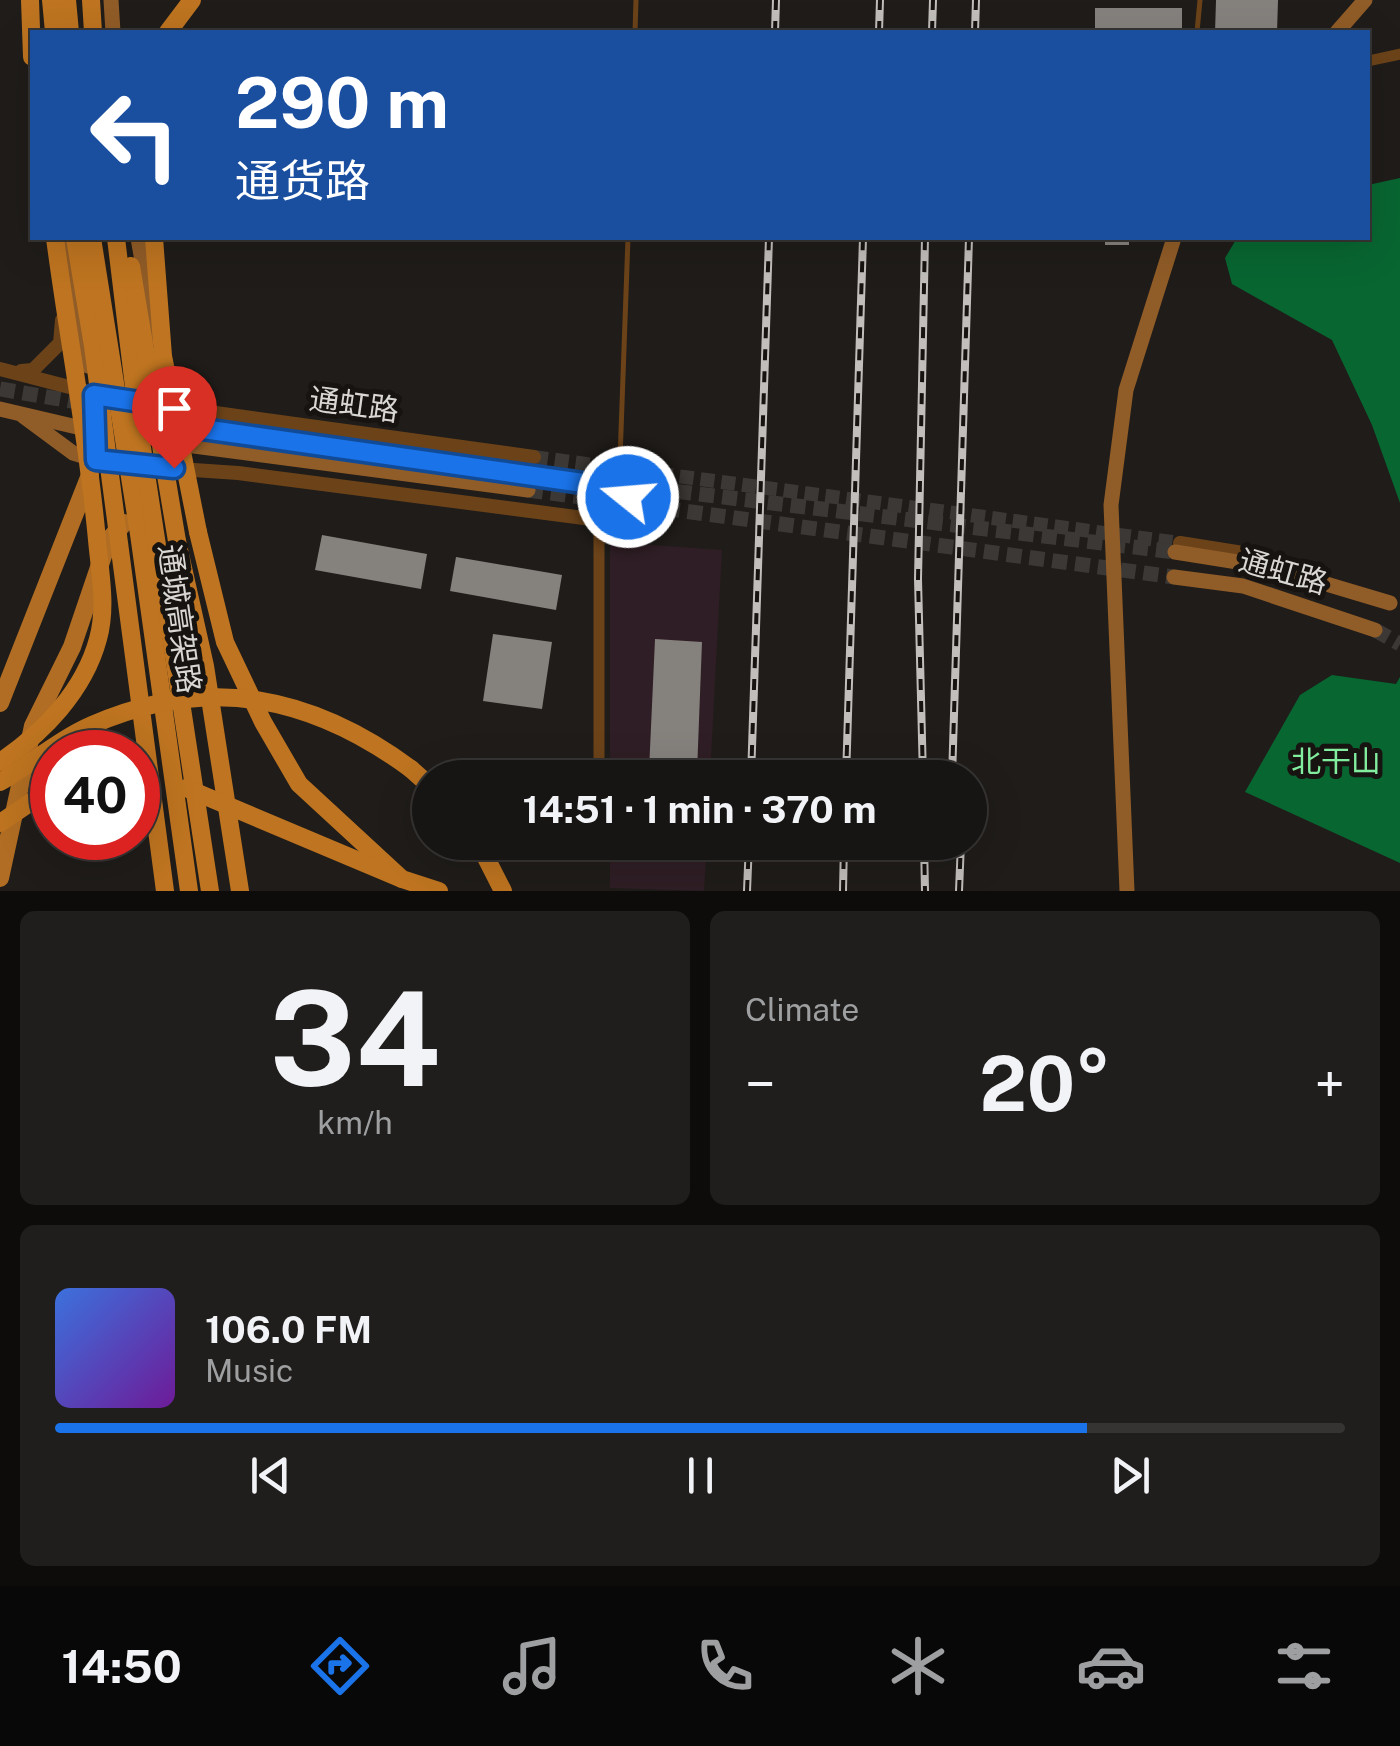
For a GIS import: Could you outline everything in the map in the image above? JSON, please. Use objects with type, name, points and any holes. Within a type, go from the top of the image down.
[{"type":"highway","points":[[32,30],[33,0]]},
{"type":"highway","points":[[51,0],[54,30]]},
{"type":"highway","points":[[67,0],[70,30]]},
{"type":"highway","points":[[91,0],[94,30]]},
{"type":"highway","points":[[170,30],[192,0]]},
{"type":"highway","points":[[0,762],[24,745],[72,694],[98,638],[102,604],[94,508],[55,240]]},
{"type":"highway","name":"通城高架路","points":[[92,240],[139,534],[188,891]]},
{"type":"highway","name":"通城高架路","points":[[116,240],[142,448],[210,891]]},
{"type":"highway","points":[[126,240],[170,495],[205,666],[240,891]]},
{"type":"highway","points":[[154,240],[163,356],[207,576],[225,642],[263,722],[299,784],[402,879]]},
{"type":"highway","points":[[69,243],[93,346],[165,891]]},
{"type":"highway","points":[[170,495],[207,576]]},
{"type":"highway","points":[[0,782],[90,726],[146,707],[197,698],[263,700],[303,709],[377,744],[412,772]]},
{"type":"highway","points":[[160,787],[190,789],[439,891]]},
{"type":"highway","points":[[0,823],[30,803]]},
{"type":"highway","points":[[487,860],[503,891]]},
{"type":"main road","points":[[33,0],[38,30]]},
{"type":"main road","points":[[110,0],[114,30]]},
{"type":"main road","points":[[1338,30],[1365,0]]},
{"type":"main road","points":[[138,240],[177,461]]},
{"type":"main road","points":[[1127,891],[1111,504],[1126,390],[1173,240]]},
{"type":"main road","points":[[0,703],[96,460],[94,395],[69,243]]},
{"type":"main road","name":"通虹路","points":[[0,409],[96,432],[177,461],[194,446],[528,490]]},
{"type":"main road","points":[[20,414],[74,452],[96,460],[177,461]]},
{"type":"main road","points":[[0,878],[34,726],[72,646],[108,540],[177,461]]},
{"type":"main road","name":"通虹路","points":[[1178,548],[1269,567],[1390,602]]},
{"type":"main road","name":"通虹路","points":[[1174,577],[1243,586],[1375,630]]},
{"type":"street","points":[[1370,62],[1400,54]]},
{"type":"street","points":[[6,370],[33,370],[60,343],[69,243]]},
{"type":"street","name":"通虹路","points":[[6,370],[94,395],[534,457]]},
{"type":"street","name":"通虹路","points":[[167,406],[203,429],[619,490]]},
{"type":"street","points":[[194,446],[238,473]]},
{"type":"street","name":"通虹路","points":[[177,461],[238,473],[599,520]]},
{"type":"street","points":[[599,760],[599,520],[617,519],[626,511],[628,497],[619,490]]},
{"type":"lane","points":[[635,30],[636,0]]},
{"type":"lane","points":[[1198,30],[1200,0]]},
{"type":"lane","points":[[619,490],[628,240]]},
{"type":"shaded area","points":[[610,542],[722,550],[711,760],[610,760]]},
{"type":"shaded area","points":[[610,860],[706,860],[704,891],[610,888]]},
{"type":"green space","points":[[1400,178],[1400,503],[1372,425],[1332,340],[1232,284],[1225,258],[1236,240],[1370,240],[1370,185]]},
{"type":"green space","name":"北干山","points":[[1332,675],[1396,684],[1400,677],[1400,863],[1245,792],[1300,695]]},
{"type":"building","points":[[1216,0],[1278,0],[1277,30],[1215,30]]},
{"type":"building","points":[[1095,8],[1182,8],[1182,30],[1095,30]]},
{"type":"building","points":[[1105,240],[1129,240],[1129,245],[1105,245]]},
{"type":"building","points":[[322,535],[427,554],[421,589],[315,570]]},
{"type":"building","points":[[456,557],[562,575],[556,610],[450,591]]},
{"type":"building","points":[[493,634],[552,642],[542,709],[483,701]]},
{"type":"building","points":[[655,639],[702,642],[697,760],[650,760]]},
{"type":"tunnel","points":[[0,389],[131,411]]},
{"type":"tunnel","points":[[534,457],[1180,543]]},
{"type":"tunnel","points":[[608,483],[1175,552]]},
{"type":"tunnel","points":[[528,490],[1174,577]]},
{"type":"tunnel","points":[[1375,630],[1400,644]]},
{"type":"railway","points":[[775,30],[776,0]]},
{"type":"railway","points":[[879,30],[880,0]]},
{"type":"railway","points":[[932,30],[933,0]]},
{"type":"railway","points":[[975,30],[976,0]]},
{"type":"railway","points":[[752,760],[769,240]]},
{"type":"railway","points":[[847,760],[863,240]]},
{"type":"railway","points":[[923,760],[918,579],[925,240]]},
{"type":"railway","points":[[953,760],[969,240]]},
{"type":"railway","points":[[747,891],[748,860]]},
{"type":"railway","points":[[843,891],[844,860]]},
{"type":"railway","points":[[924,860],[925,891]]},
{"type":"railway","points":[[959,891],[960,860]]},
{"type":"route","points":[[174,468],[96,460],[94,395],[167,406],[203,429],[604,486],[628,497]]}]
